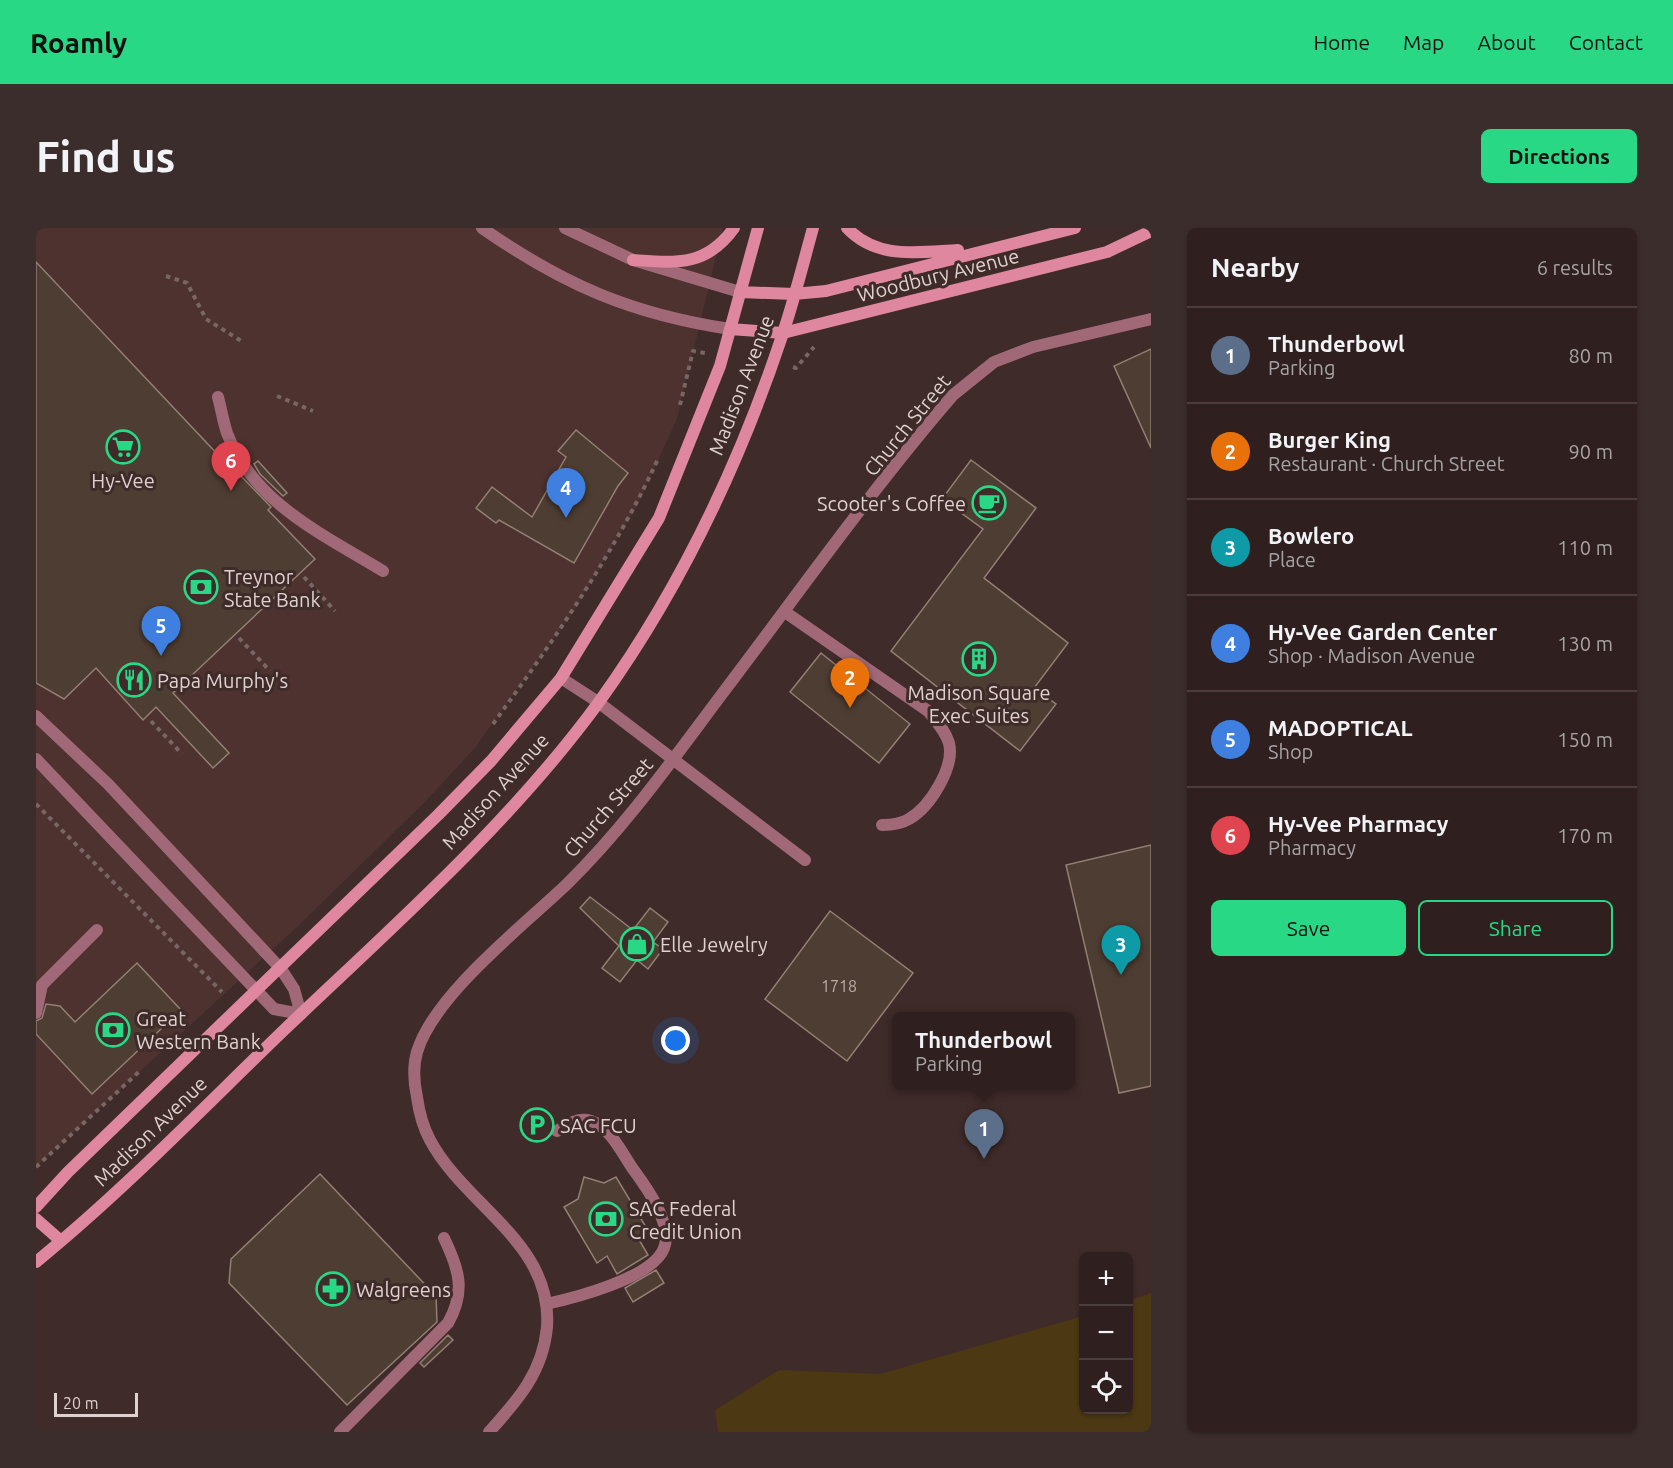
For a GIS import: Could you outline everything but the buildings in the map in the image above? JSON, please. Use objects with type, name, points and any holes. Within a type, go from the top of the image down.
[{"type":"main road","points":[[633,260],[678,263],[694,260],[726,240],[734,228]]},
{"type":"main road","name":"Madison Avenue","points":[[36,1207],[68,1172],[257,989],[281,969],[485,766],[561,678],[659,518],[700,422],[723,356],[758,228]]},
{"type":"main road","name":"Madison Avenue","points":[[36,1262],[61,1242],[301,1014],[489,831],[598,702],[656,614],[717,497],[773,363],[813,228]]},
{"type":"main road","points":[[847,228],[864,243],[884,251],[905,253],[986,249]]},
{"type":"main road","name":"Woodbury Avenue","points":[[740,292],[794,294],[826,291],[1075,228]]},
{"type":"main road","name":"Woodbury Avenue","points":[[730,329],[783,333],[1107,252],[1151,231]]},
{"type":"main road","points":[[36,1219],[61,1242]]},
{"type":"street","points":[[482,228],[519,254],[579,287],[655,315],[730,329]]},
{"type":"street","points":[[565,228],[633,260],[740,292]]},
{"type":"street","name":"Church Street","points":[[489,1432],[532,1381],[545,1347],[546,1304],[542,1283],[531,1259],[445,1163],[429,1139],[414,1083],[416,1055],[426,1029],[446,1001],[509,937],[568,883],[673,761],[934,417],[972,377],[994,362],[1033,347],[1151,319]]},
{"type":"street","points":[[218,397],[227,432],[234,447],[247,470],[277,502],[294,518],[316,533],[383,571]]},
{"type":"street","points":[[785,612],[928,711],[945,735],[950,756],[947,773],[910,819],[895,825],[882,825]]},
{"type":"street","points":[[561,678],[598,702],[805,860]]},
{"type":"street","points":[[36,716],[108,784],[281,969],[294,989],[301,1014],[274,1009],[36,759]]},
{"type":"street","points":[[36,1012],[42,986],[59,965],[97,930]]},
{"type":"street","points":[[546,1304],[583,1296],[614,1285],[657,1259],[664,1249],[666,1236],[662,1221],[644,1185],[608,1132],[594,1122],[582,1119],[557,1131]]},
{"type":"street","points":[[340,1432],[448,1323],[457,1307],[460,1292],[457,1272],[444,1238]]},
{"type":"path","points":[[166,276],[187,283],[206,319],[243,342]]},
{"type":"path","points":[[680,407],[693,351],[723,356]]},
{"type":"path","points":[[773,363],[796,368]]},
{"type":"path","points":[[277,396],[314,411]]},
{"type":"path","points":[[489,729],[573,612],[637,506],[659,458]]},
{"type":"path","points":[[304,578],[335,611]]},
{"type":"path","points":[[239,638],[270,671]]},
{"type":"path","points":[[151,721],[182,754]]},
{"type":"path","points":[[36,804],[222,993]]},
{"type":"path","points":[[214,1000],[244,975]]},
{"type":"path","points":[[36,1167],[147,1064]]},
{"type":"shaded area","points":[[36,228],[723,228],[677,419],[637,506],[573,612],[474,749],[424,803],[296,928],[36,1167]]},
{"type":"shaded area","points":[[1151,1293],[1151,1432],[718,1432],[715,1410],[779,1370],[880,1374],[1079,1317],[1079,1414],[1133,1414],[1133,1300]]},
{"type":"place","name":"Hy-Vee","points":[[123,447]]},
{"type":"place","name":"Hy-Vee Pharmacy","points":[[231,491]]},
{"type":"place","name":"Scooter's Coffee","points":[[989,503]]},
{"type":"place","name":"Hy-Vee Garden Center","points":[[566,518]]},
{"type":"place","name":"Treynor State Bank","points":[[201,587]]},
{"type":"place","name":"MADOPTICAL","points":[[161,656]]},
{"type":"place","name":"Madison Square Exec Suites","points":[[979,659]]},
{"type":"place","name":"Papa Murphy's","points":[[134,680]]},
{"type":"place","name":"Burger King","points":[[850,708]]},
{"type":"place","name":"Elle Jewelry","points":[[637,944]]},
{"type":"place","name":"Bowlero","points":[[1121,975]]},
{"type":"place","name":"Great Western Bank","points":[[113,1030]]},
{"type":"place","name":"SAC FCU","points":[[537,1125]]},
{"type":"place","name":"Thunderbowl","points":[[984,1159]]},
{"type":"place","name":"SAC Federal Credit Union","points":[[606,1219]]},
{"type":"place","name":"Walgreens","points":[[333,1289]]}]
